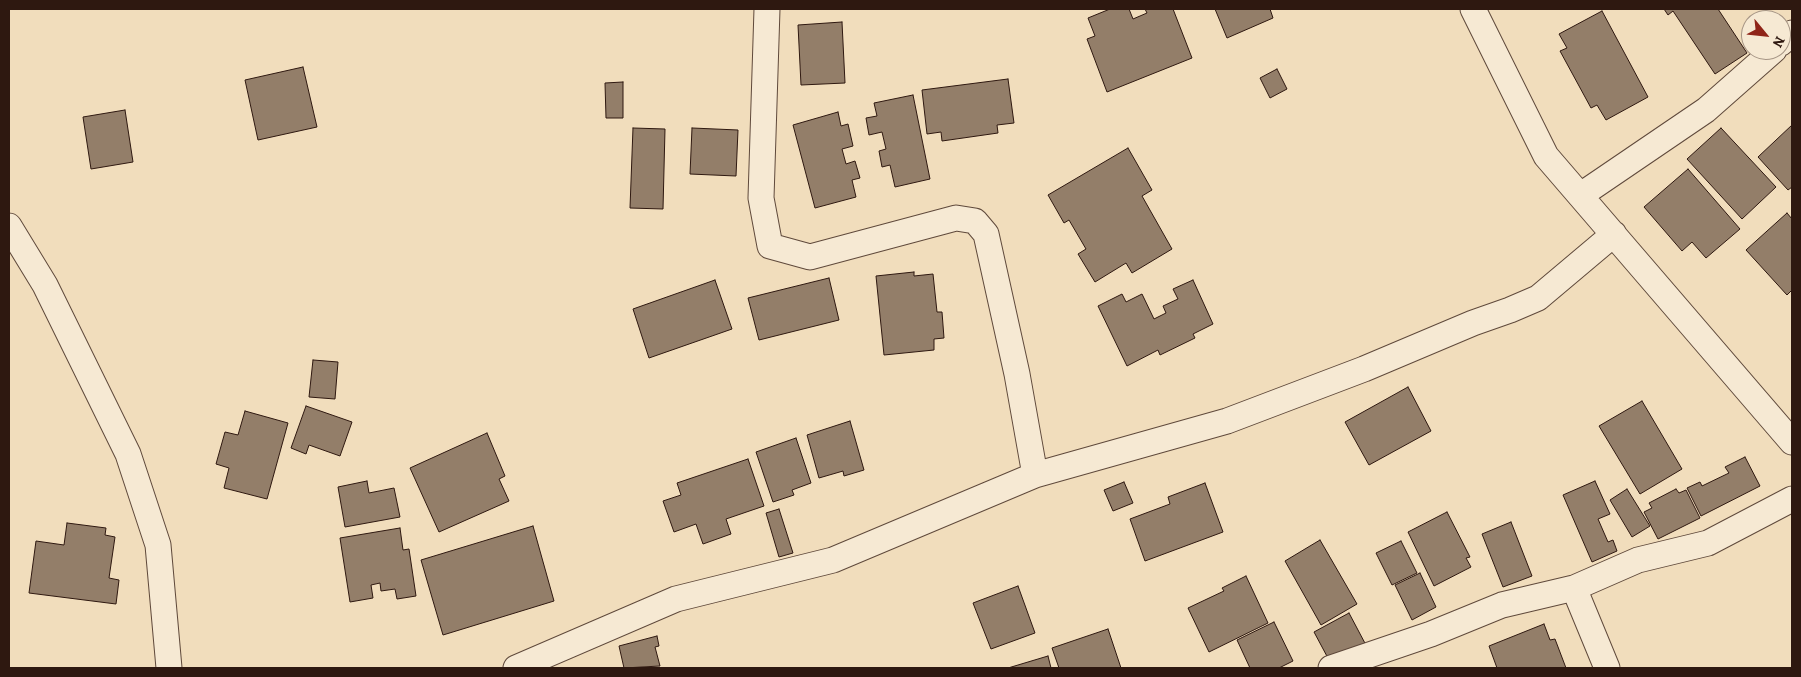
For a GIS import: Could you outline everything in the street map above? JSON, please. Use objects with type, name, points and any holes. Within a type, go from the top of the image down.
[{"type":"street","points":[[767,9],[760,198],[770,246],[810,257],[956,218],[975,221],[986,234],[1017,374],[1035,476]]},
{"type":"street","points":[[1473,9],[1546,156],[1792,442]]},
{"type":"street","points":[[1581,195],[1706,110],[1763,60]]},
{"type":"street","points":[[9,226],[45,285],[128,454],[158,545],[169,668]]},
{"type":"street","points":[[516,668],[676,599],[833,560],[1035,476],[1227,421],[1364,369],[1473,322],[1510,310],[1538,298],[1614,234]]},
{"type":"street","points":[[1331,668],[1431,634],[1502,605],[1574,588],[1638,560],[1708,543],[1792,499]]},
{"type":"street","points":[[1574,588],[1607,668]]},
{"type":"building","points":[[1110,9],[1129,9],[1133,19],[1147,13],[1145,9],[1173,9],[1192,58],[1107,92],[1087,39],[1095,36],[1088,18]]},
{"type":"building","points":[[1215,9],[1270,9],[1273,18],[1227,38]]},
{"type":"building","points":[[1664,9],[1718,9],[1741,44],[1741,57],[1715,74],[1673,11],[1668,15]]},
{"type":"building","points":[[1602,11],[1648,97],[1606,120],[1597,105],[1591,108],[1560,51],[1567,48],[1559,34]]},
{"type":"building","points":[[842,22],[845,83],[801,85],[798,25]]},
{"type":"building","points":[[303,67],[317,127],[258,140],[245,80]]},
{"type":"building","points":[[1277,69],[1287,89],[1270,98],[1260,78]]},
{"type":"building","points":[[1008,79],[1014,123],[997,125],[998,133],[942,141],[941,132],[927,134],[922,90]]},
{"type":"building","points":[[623,82],[623,118],[606,118],[605,83]]},
{"type":"building","points":[[913,95],[930,179],[895,187],[890,165],[882,167],[879,151],[886,149],[882,132],[869,135],[866,118],[877,116],[874,103]]},
{"type":"building","points":[[125,110],[133,162],[91,169],[83,117]]},
{"type":"building","points":[[838,112],[841,126],[848,124],[853,146],[842,149],[846,164],[855,161],[860,178],[852,180],[856,197],[815,208],[793,125]]},
{"type":"building","points":[[1792,125],[1792,187],[1788,190],[1758,157]]},
{"type":"building","points":[[633,128],[665,129],[663,209],[630,208]]},
{"type":"building","points":[[692,128],[738,130],[736,176],[690,174]]},
{"type":"building","points":[[1721,128],[1776,187],[1742,219],[1687,159]]},
{"type":"building","points":[[1128,148],[1152,190],[1142,196],[1172,249],[1132,273],[1126,263],[1095,282],[1078,254],[1086,249],[1069,220],[1064,223],[1048,195]]},
{"type":"building","points":[[1688,169],[1740,229],[1706,258],[1692,242],[1682,251],[1644,207]]},
{"type":"building","points":[[1787,213],[1792,219],[1792,290],[1787,295],[1746,250]]},
{"type":"building","points":[[914,272],[914,276],[933,274],[937,312],[942,312],[944,338],[934,339],[934,350],[884,355],[876,276]]},
{"type":"building","points":[[829,278],[839,320],[759,340],[748,298]]},
{"type":"building","points":[[715,280],[732,329],[649,358],[633,309]]},
{"type":"building","points":[[1193,280],[1213,324],[1193,334],[1195,338],[1160,355],[1158,350],[1127,366],[1098,306],[1122,294],[1126,302],[1142,294],[1154,319],[1166,313],[1163,306],[1178,299],[1173,289]]},
{"type":"building","points":[[313,360],[338,362],[335,399],[309,397]]},
{"type":"building","points":[[1408,387],[1431,431],[1369,465],[1345,422]]},
{"type":"building","points":[[1642,401],[1682,469],[1640,494],[1599,426]]},
{"type":"building","points":[[306,406],[352,422],[340,456],[309,445],[306,454],[291,448]]},
{"type":"building","points":[[245,411],[288,423],[267,499],[224,488],[229,468],[216,464],[225,432],[238,435]]},
{"type":"building","points":[[850,421],[864,470],[844,476],[843,471],[819,478],[807,435]]},
{"type":"building","points":[[487,433],[505,476],[499,479],[509,501],[439,532],[410,468]]},
{"type":"building","points":[[796,438],[811,483],[792,490],[794,495],[773,502],[756,452]]},
{"type":"building","points":[[1745,457],[1760,486],[1701,516],[1687,488],[1700,482],[1702,486],[1729,473],[1725,467]]},
{"type":"building","points":[[748,459],[764,506],[726,519],[731,534],[703,544],[696,524],[674,532],[663,501],[681,495],[677,483]]},
{"type":"building","points":[[367,481],[369,493],[394,488],[400,517],[345,527],[338,487]]},
{"type":"building","points":[[1595,481],[1610,514],[1598,519],[1608,542],[1613,540],[1617,551],[1592,562],[1563,495]]},
{"type":"building","points":[[1124,482],[1133,503],[1113,511],[1104,490]]},
{"type":"building","points":[[1205,483],[1223,532],[1145,561],[1130,519],[1170,504],[1168,497]]},
{"type":"building","points":[[1627,489],[1650,526],[1632,537],[1610,500]]},
{"type":"building","points":[[1676,489],[1679,493],[1686,490],[1700,518],[1658,539],[1644,512],[1652,508],[1649,503]]},
{"type":"building","points":[[779,509],[793,553],[779,557],[766,513]]},
{"type":"building","points":[[1447,512],[1470,557],[1466,558],[1471,567],[1434,586],[1408,532]]},
{"type":"building","points":[[1511,522],[1532,576],[1503,587],[1482,534]]},
{"type":"building","points":[[67,523],[106,528],[105,535],[115,537],[109,578],[119,580],[116,604],[29,593],[36,541],[64,545]]},
{"type":"building","points":[[533,526],[554,601],[443,635],[421,560]]},
{"type":"building","points":[[400,528],[403,550],[409,549],[416,596],[397,599],[395,589],[381,591],[380,583],[371,585],[373,598],[350,602],[340,538]]},
{"type":"building","points":[[1320,540],[1357,604],[1321,625],[1285,561]]},
{"type":"building","points":[[1401,541],[1417,573],[1392,585],[1376,553]]},
{"type":"building","points":[[1420,573],[1436,607],[1412,620],[1395,585]]},
{"type":"building","points":[[1246,576],[1268,623],[1209,652],[1188,608],[1224,591],[1222,588]]},
{"type":"building","points":[[1018,586],[1035,633],[991,649],[973,603]]},
{"type":"building","points":[[1349,613],[1367,647],[1329,660],[1314,632]]},
{"type":"building","points":[[1274,622],[1293,661],[1279,668],[1250,668],[1237,640]]},
{"type":"building","points":[[1544,624],[1550,640],[1555,639],[1566,668],[1497,668],[1489,646]]},
{"type":"building","points":[[1108,629],[1121,668],[1059,668],[1052,648]]},
{"type":"building","points":[[657,636],[659,646],[655,647],[660,666],[624,668],[619,646]]},
{"type":"building","points":[[1048,656],[1051,668],[1008,668]]}]
